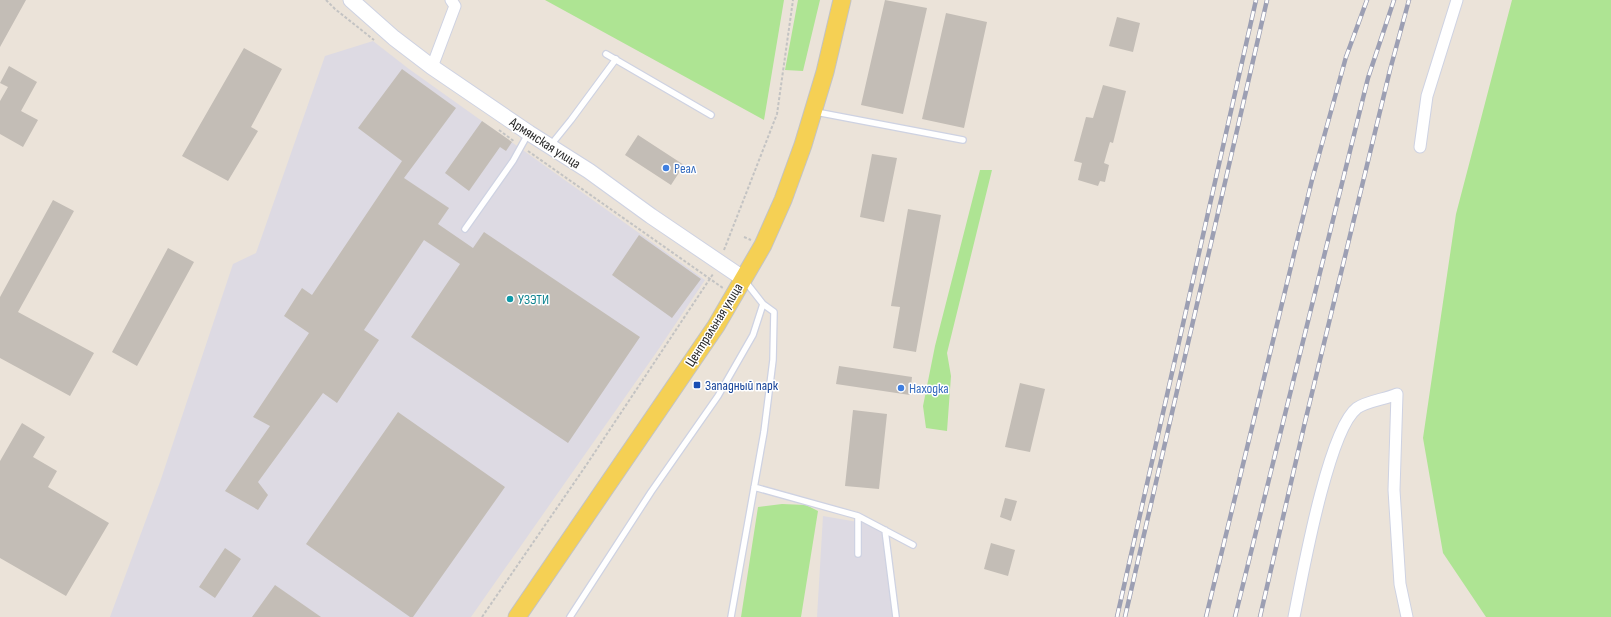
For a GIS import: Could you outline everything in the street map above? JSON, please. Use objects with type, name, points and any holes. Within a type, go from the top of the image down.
[{"type":"main road","name":"Центральная улица","points":[[517,617],[716,326],[763,245],[783,200],[804,146],[825,72],[842,0]]},
{"type":"street","name":"Армянская улица","points":[[351,0],[394,38],[432,67],[528,133],[589,171],[651,216],[744,279]]},
{"type":"street","points":[[432,67],[455,6],[451,0]]},
{"type":"street","points":[[1420,147],[1427,96],[1457,0]]},
{"type":"street","points":[[1294,617],[1310,541],[1337,441],[1347,420],[1357,408],[1397,394],[1394,490],[1400,584],[1407,617]]},
{"type":"lane","points":[[606,54],[711,115]]},
{"type":"lane","points":[[550,146],[572,120],[616,60]]},
{"type":"lane","points":[[813,111],[963,140]]},
{"type":"lane","points":[[465,229],[513,161],[528,133]]},
{"type":"lane","points":[[731,617],[764,432],[773,360],[774,312],[763,304],[744,279]]},
{"type":"lane","points":[[570,617],[651,492],[718,396],[754,335],[763,304]]},
{"type":"lane","points":[[754,487],[858,516],[913,545]]},
{"type":"lane","points":[[858,516],[858,554]]},
{"type":"lane","points":[[885,530],[896,617]]},
{"type":"path","points":[[482,617],[706,286],[718,261],[777,114],[793,0]]},
{"type":"shaded area","points":[[373,41],[409,69],[705,280],[656,353],[471,617],[110,617],[160,482],[233,264],[256,253],[325,56]]},
{"type":"shaded area","points":[[823,516],[881,526],[893,617],[817,617]]},
{"type":"green space","points":[[545,0],[784,0],[764,120]]},
{"type":"green space","points":[[798,0],[820,0],[803,71],[785,70]]},
{"type":"green space","points":[[1512,0],[1611,0],[1611,617],[1486,617],[1443,553],[1423,438],[1456,214]]},
{"type":"green space","points":[[980,170],[992,170],[947,353],[951,376],[947,431],[926,428],[923,406],[935,346]]},
{"type":"green space","points":[[782,504],[806,505],[818,511],[801,617],[741,617],[758,507]]},
{"type":"building","points":[[0,0],[26,0],[0,47]]},
{"type":"building","points":[[885,0],[927,8],[903,114],[861,105]]},
{"type":"building","points":[[946,13],[987,22],[964,128],[922,119]]},
{"type":"building","points":[[1117,17],[1140,23],[1133,52],[1109,46]]},
{"type":"building","points":[[244,48],[282,69],[251,127],[258,131],[228,181],[182,156]]},
{"type":"building","points":[[9,66],[37,82],[21,111],[38,120],[23,147],[0,134],[0,101],[8,87],[0,83]]},
{"type":"building","name":"УЗЭТИ","points":[[402,69],[456,108],[404,178],[449,208],[438,224],[473,248],[484,232],[640,337],[568,443],[411,337],[460,264],[424,240],[364,330],[379,340],[337,403],[323,393],[258,482],[268,495],[258,510],[225,491],[270,426],[253,417],[309,333],[284,316],[302,288],[312,295],[402,161],[358,128]]},
{"type":"building","points":[[1103,85],[1126,91],[1113,143],[1110,142],[1104,163],[1109,165],[1105,182],[1100,181],[1098,186],[1078,180],[1082,163],[1074,161],[1086,117],[1093,118]]},
{"type":"building","points":[[482,121],[512,142],[506,151],[500,147],[469,191],[445,173]]},
{"type":"building","points":[[638,135],[684,165],[671,185],[625,155]]},
{"type":"building","points":[[872,154],[897,158],[884,222],[860,217]]},
{"type":"building","points":[[53,200],[74,211],[18,312],[94,353],[70,396],[0,358],[0,297]]},
{"type":"building","points":[[908,209],[941,215],[916,352],[893,348],[900,307],[891,306]]},
{"type":"building","points":[[639,235],[701,279],[672,318],[612,275]]},
{"type":"building","points":[[168,248],[194,262],[137,366],[112,352]]},
{"type":"building","points":[[839,366],[912,377],[910,395],[836,384]]},
{"type":"building","points":[[1020,383],[1045,389],[1030,452],[1005,447]]},
{"type":"building","points":[[853,410],[887,414],[879,489],[845,486]]},
{"type":"building","points":[[398,412],[505,487],[413,617],[410,617],[306,544]]},
{"type":"building","points":[[22,423],[45,437],[33,457],[57,471],[48,487],[109,523],[66,596],[0,558],[0,461]]},
{"type":"building","points":[[1005,498],[1017,501],[1011,521],[1000,517]]},
{"type":"building","points":[[991,543],[1015,550],[1008,576],[984,569]]},
{"type":"building","points":[[225,548],[241,559],[215,598],[199,587]]},
{"type":"building","points":[[275,585],[321,617],[252,617]]},
{"type":"railway","points":[[1117,617],[1256,0]]},
{"type":"railway","points":[[1125,617],[1267,0]]},
{"type":"railway","points":[[1206,617],[1312,180],[1346,57],[1367,0]]},
{"type":"railway","points":[[1235,617],[1368,78],[1394,0]]},
{"type":"railway","points":[[1260,617],[1305,422],[1390,70],[1409,0]]},
{"type":"place","name":"Реал","points":[[666,168]]},
{"type":"place","name":"УЗЭТИ","points":[[510,299]]},
{"type":"place","name":"Западный парк","points":[[697,385]]},
{"type":"place","name":"Находка","points":[[901,388]]}]
